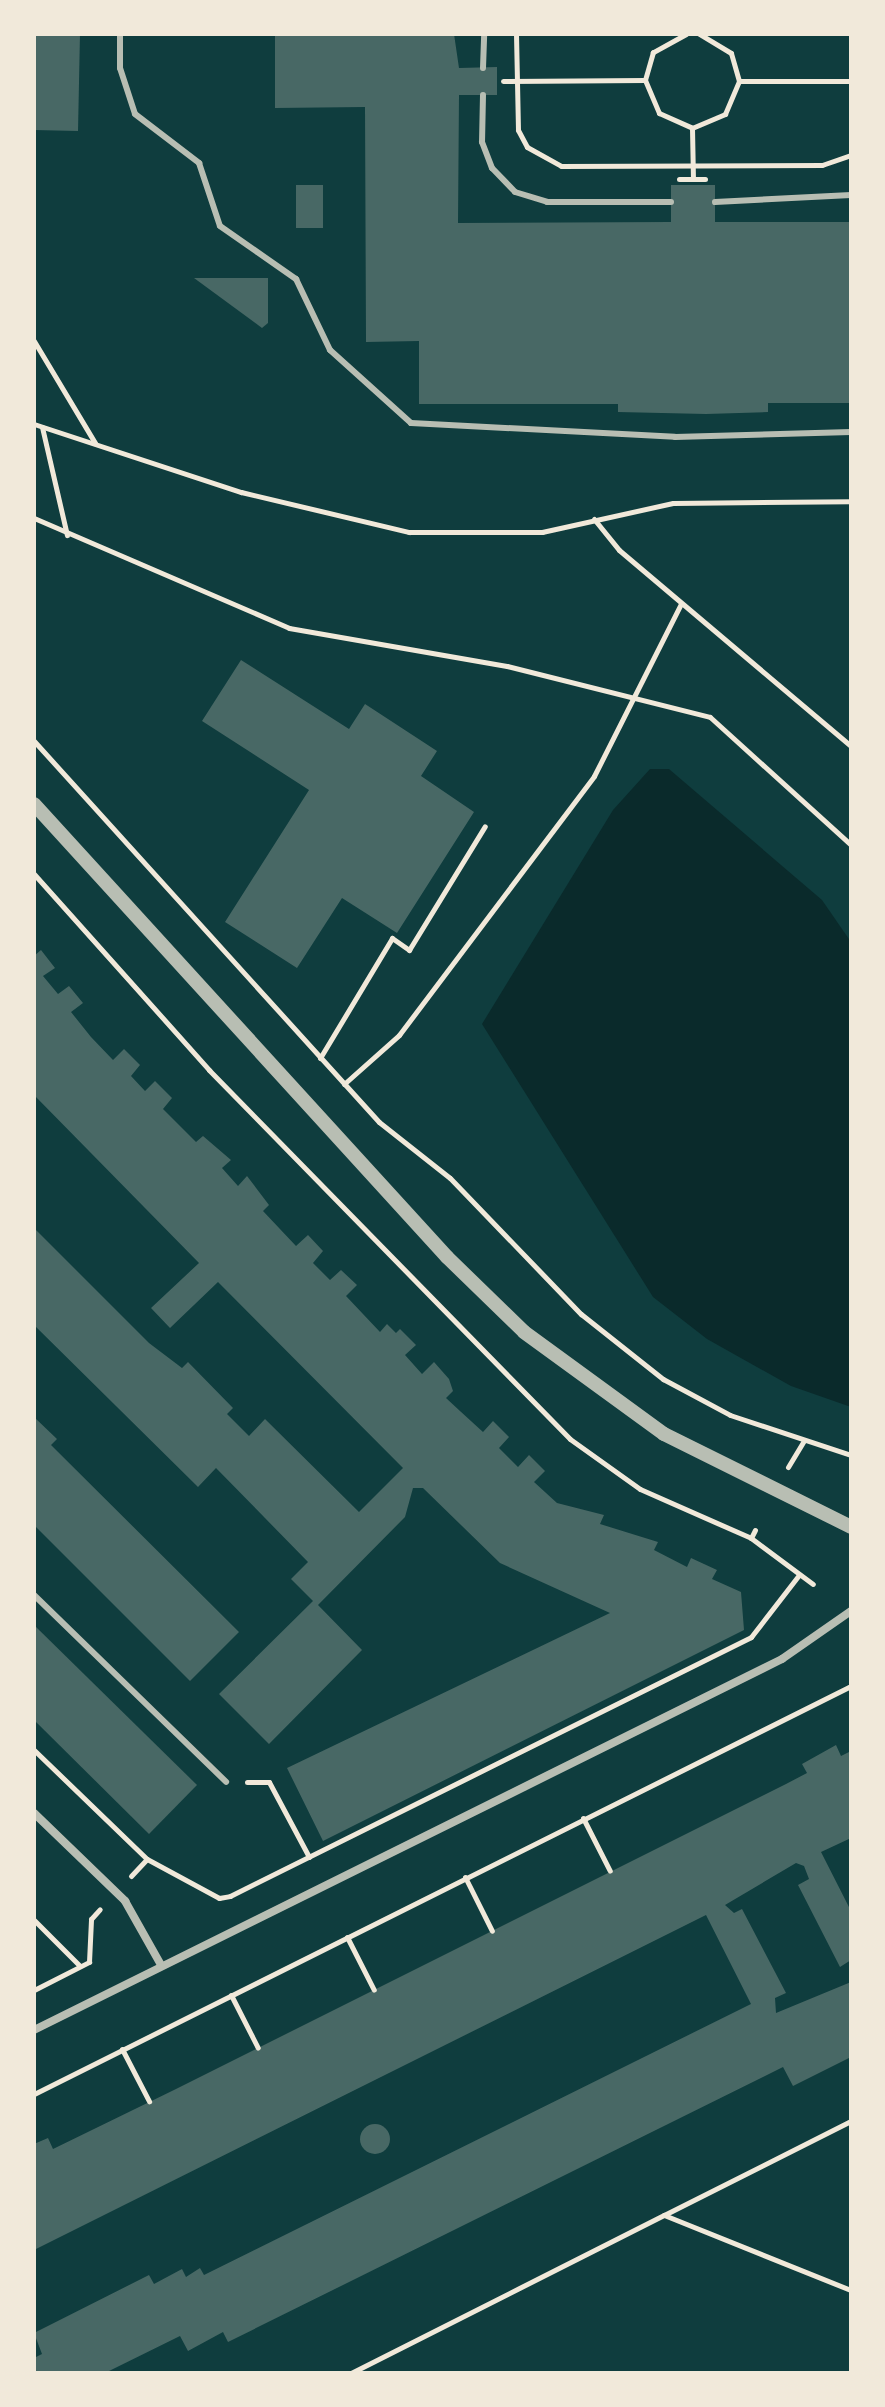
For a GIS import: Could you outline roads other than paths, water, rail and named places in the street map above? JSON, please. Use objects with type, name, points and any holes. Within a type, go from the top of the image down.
[{"type":"street","points":[[34,804],[515,1323],[664,1434],[851,1527]]},
{"type":"street","points":[[34,2030],[782,1659],[851,1611]]},
{"type":"street","points":[[34,1813],[116,1892],[161,1965]]},
{"type":"lane","points":[[120,34],[120,68],[135,114],[199,163],[220,226],[296,279],[330,350],[411,423],[675,437],[851,432]]},
{"type":"lane","points":[[483,68],[484,34]]},
{"type":"lane","points":[[483,95],[482,142],[492,168],[515,192],[547,202],[668,202]]},
{"type":"lane","points":[[715,202],[851,195]]},
{"type":"lane","points":[[34,1595],[226,1782]]},
{"type":"water","points":[[650,769],[669,769],[822,900],[851,942],[851,1407],[791,1386],[707,1339],[653,1297],[482,1024],[613,810]]}]
